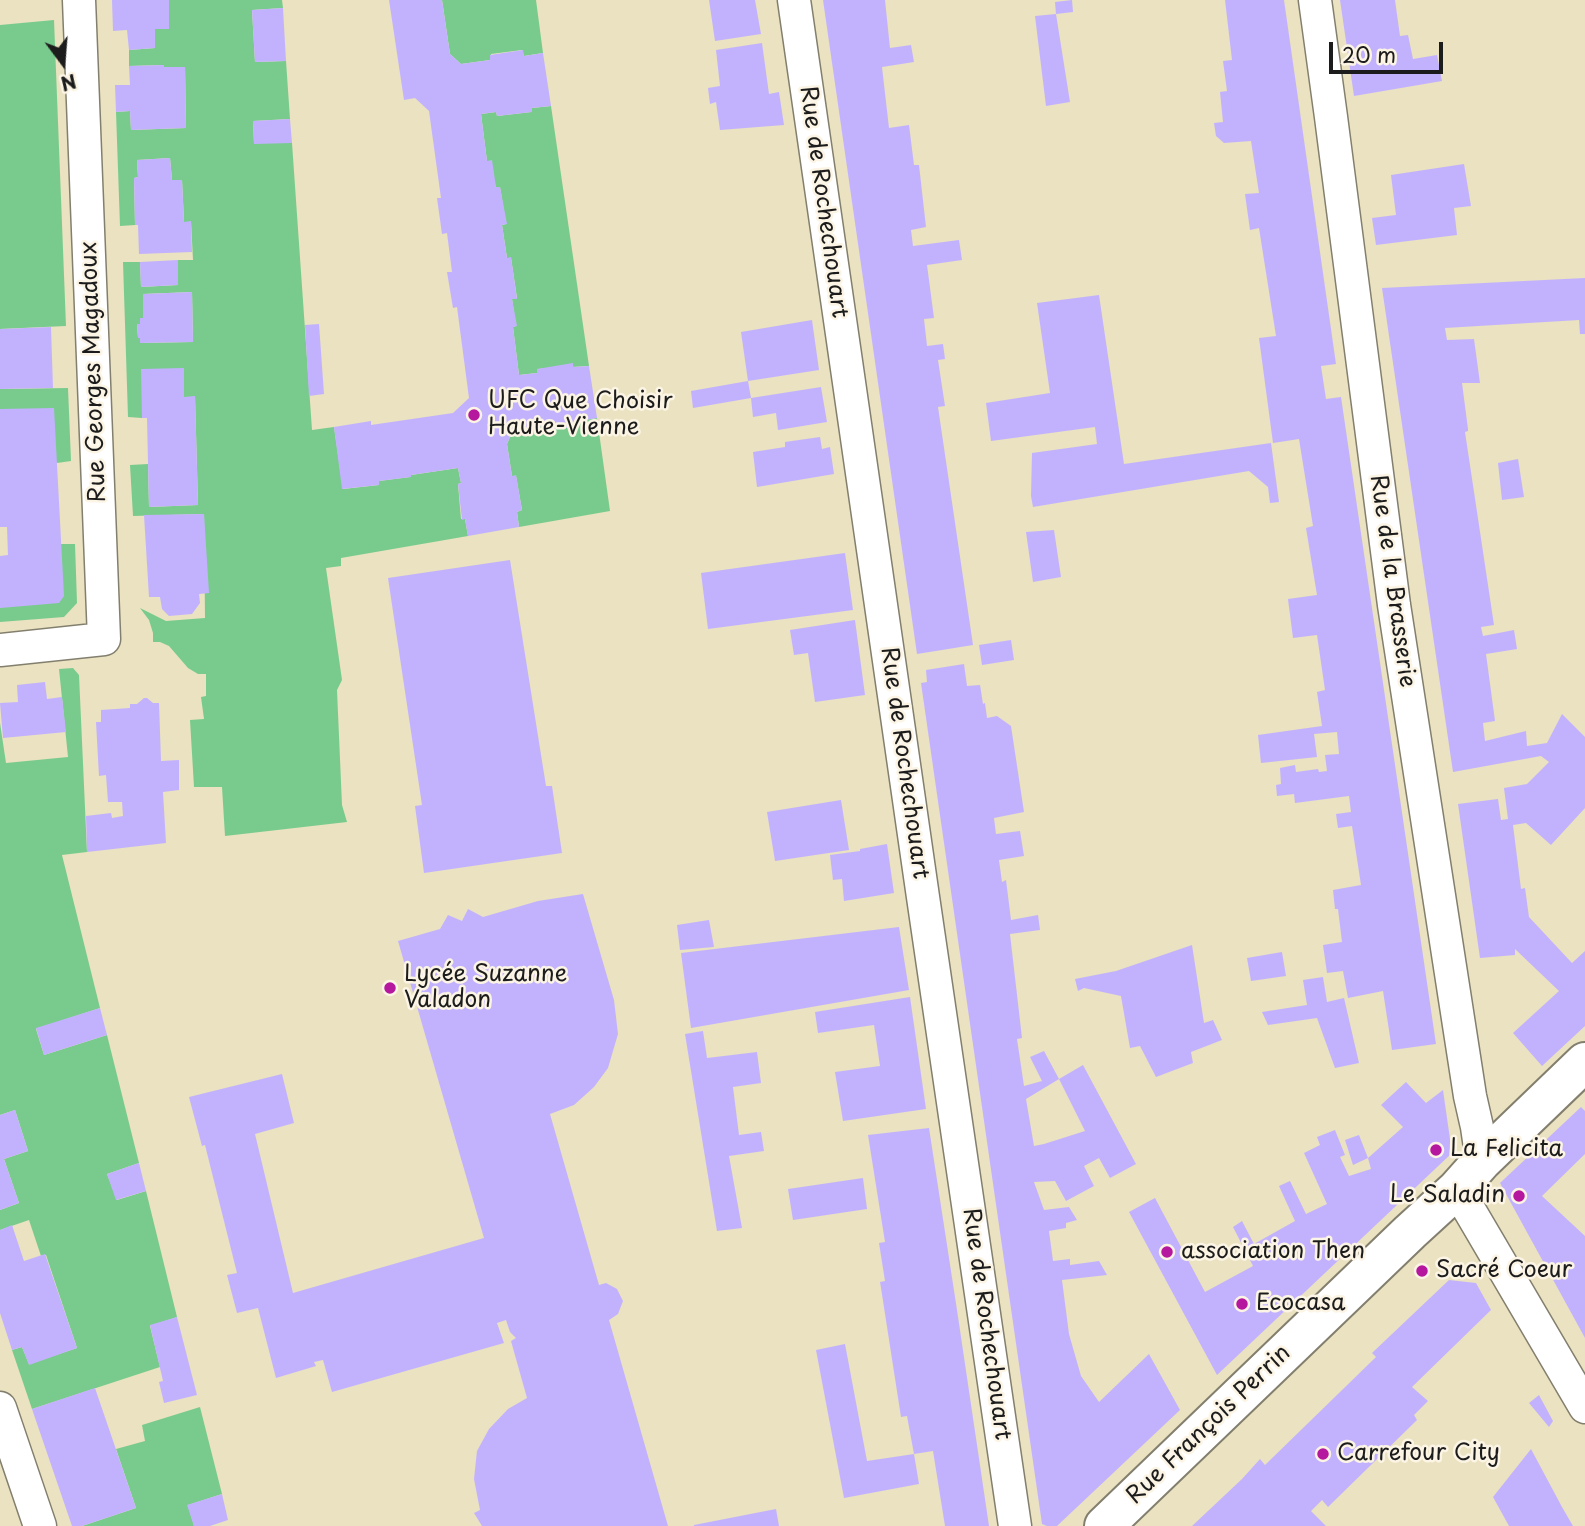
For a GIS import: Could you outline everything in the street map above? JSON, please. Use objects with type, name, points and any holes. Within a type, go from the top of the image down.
[{"type":"main road","name":"Rue François Perrin","points":[[1104,1526],[1457,1189],[1482,1161],[1585,1062]]},
{"type":"street","name":"Rue Georges Magadoux","points":[[0,650],[104,639],[79,0]]},
{"type":"street","name":"Rue de Rochechouart","points":[[794,0],[1015,1526]]},
{"type":"street","name":"Rue de la Brasserie","points":[[1315,0],[1394,605],[1482,1161]]},
{"type":"street","points":[[1457,1189],[1585,1407]]},
{"type":"street","points":[[0,1408],[40,1526]]},
{"type":"green space","points":[[169,0],[282,0],[283,8],[252,10],[255,62],[286,61],[290,119],[253,121],[254,143],[292,143],[312,430],[334,427],[343,489],[379,485],[379,481],[458,468],[461,483],[458,484],[461,519],[465,519],[468,536],[341,558],[341,566],[326,568],[342,680],[337,690],[342,805],[347,822],[225,836],[222,787],[194,787],[190,720],[204,719],[201,697],[206,696],[206,674],[198,674],[188,668],[169,646],[153,642],[149,620],[140,608],[166,621],[205,618],[204,514],[133,516],[130,465],[148,464],[149,507],[198,505],[195,397],[184,397],[183,368],[142,418],[128,417],[123,262],[140,262],[141,287],[178,285],[178,260],[193,260],[191,222],[184,222],[182,180],[172,180],[170,158],[137,160],[138,177],[134,178],[135,225],[120,226],[116,112],[130,111],[131,130],[186,128],[185,67],[129,66],[129,50],[155,48],[155,29],[169,28]],"holes":[[[192,292],[193,342],[140,343],[137,325],[140,324],[140,318],[143,318],[143,294]]]},
{"type":"green space","points":[[442,0],[536,0],[543,53],[524,56],[522,50],[491,54],[490,60],[461,64],[450,54]]},
{"type":"green space","points":[[54,20],[66,326],[0,329],[0,25]]},
{"type":"green space","points":[[551,106],[589,366],[537,369],[537,373],[519,375],[512,299],[517,298],[511,258],[507,258],[502,225],[506,224],[500,187],[496,187],[487,161],[481,114],[496,112],[497,116],[531,112],[532,108]]},
{"type":"green space","points":[[68,388],[71,461],[57,463],[0,409],[0,389]]},
{"type":"green space","points":[[597,418],[610,511],[519,527],[517,512],[522,510],[516,476],[512,476],[507,444],[513,430],[544,426],[544,431],[579,426],[579,421]]},
{"type":"green space","points":[[60,544],[75,544],[77,603],[64,617],[0,622],[0,608]]},
{"type":"green space","points":[[73,668],[79,675],[87,852],[62,855],[100,1008],[36,1029],[44,1055],[107,1035],[139,1163],[107,1174],[117,1200],[146,1191],[177,1317],[150,1326],[160,1367],[32,1409],[12,1350],[22,1347],[29,1364],[77,1348],[46,1255],[41,1256],[29,1220],[0,1230],[0,1210],[19,1203],[4,1159],[28,1151],[15,1110],[0,1115],[0,723],[6,763],[68,757],[59,669]]},
{"type":"green space","points":[[200,1407],[222,1494],[188,1505],[194,1526],[82,1526],[136,1508],[116,1449],[145,1441],[142,1425]]},
{"type":"building","points":[[112,0],[169,0],[169,29],[155,29],[155,48],[129,50],[127,30],[113,31]]},
{"type":"building","points":[[389,0],[442,0],[450,54],[461,64],[490,60],[490,55],[523,50],[524,56],[543,53],[551,106],[532,108],[532,112],[497,116],[496,112],[481,114],[487,161],[492,160],[496,187],[500,187],[507,224],[502,225],[507,258],[511,257],[517,299],[512,299],[517,326],[513,327],[519,375],[573,363],[573,367],[589,366],[597,418],[579,421],[580,426],[544,431],[544,426],[513,430],[507,444],[512,476],[516,475],[522,510],[517,512],[519,527],[468,536],[465,519],[462,520],[458,468],[379,481],[379,485],[342,489],[334,427],[371,421],[371,425],[453,413],[469,398],[457,307],[453,308],[447,272],[452,272],[447,233],[442,234],[437,198],[441,198],[429,111],[415,98],[404,100]]},
{"type":"building","points":[[709,0],[755,0],[761,34],[715,41]]},
{"type":"building","points":[[823,0],[885,0],[890,48],[911,45],[914,62],[882,67],[889,128],[909,125],[914,165],[919,165],[926,227],[911,230],[913,246],[959,240],[962,260],[927,265],[934,318],[924,319],[927,346],[943,344],[945,359],[938,360],[945,406],[938,407],[973,645],[917,654]]},
{"type":"building","points":[[1072,0],[1073,12],[1056,14],[1055,2]]},
{"type":"building","points":[[1225,0],[1284,0],[1336,364],[1321,366],[1326,399],[1341,397],[1436,1044],[1392,1050],[1383,991],[1348,998],[1343,971],[1327,973],[1323,945],[1342,942],[1333,890],[1361,885],[1352,826],[1338,828],[1336,814],[1351,812],[1349,796],[1295,803],[1294,794],[1277,796],[1276,785],[1281,784],[1280,768],[1295,765],[1296,772],[1318,769],[1319,772],[1327,771],[1325,755],[1339,754],[1337,732],[1314,734],[1317,757],[1261,763],[1258,735],[1322,726],[1317,692],[1325,690],[1317,635],[1293,638],[1288,599],[1317,595],[1306,528],[1313,526],[1299,439],[1273,443],[1259,338],[1276,336],[1259,228],[1250,230],[1245,194],[1259,193],[1251,141],[1224,143],[1216,136],[1214,123],[1223,122],[1220,92],[1227,91],[1223,61],[1232,60]]},
{"type":"building","points":[[1340,0],[1395,0],[1400,36],[1408,35],[1413,59],[1437,55],[1442,81],[1354,96]]},
{"type":"building","points":[[283,8],[286,61],[255,62],[252,10]]},
{"type":"building","points":[[1056,14],[1070,102],[1046,106],[1035,16]]},
{"type":"building","points":[[762,43],[769,94],[779,92],[784,125],[720,130],[716,102],[710,104],[708,88],[720,86],[716,50]]},
{"type":"building","points":[[129,66],[185,67],[186,128],[131,130],[130,111],[116,112],[115,85],[130,85]]},
{"type":"building","points":[[290,119],[292,143],[254,144],[253,121]]},
{"type":"building","points":[[170,158],[172,180],[182,180],[184,222],[191,221],[192,252],[139,254],[134,178],[138,177],[137,160]]},
{"type":"building","points":[[1464,164],[1471,206],[1454,208],[1457,235],[1376,245],[1372,218],[1396,215],[1391,175]]},
{"type":"building","points":[[178,260],[178,285],[141,287],[140,262]]},
{"type":"building","points":[[1585,278],[1585,334],[1580,334],[1579,320],[1445,328],[1447,340],[1474,339],[1480,383],[1462,383],[1468,429],[1465,432],[1494,625],[1481,627],[1483,636],[1514,630],[1517,649],[1486,654],[1495,721],[1483,723],[1485,741],[1526,731],[1527,746],[1547,743],[1562,714],[1585,737],[1585,808],[1551,845],[1526,823],[1513,825],[1521,889],[1525,888],[1529,917],[1572,963],[1585,951],[1585,1026],[1542,1066],[1513,1033],[1559,991],[1515,949],[1515,955],[1480,958],[1458,804],[1498,799],[1501,820],[1508,819],[1504,788],[1527,784],[1549,762],[1541,756],[1453,772],[1382,288]]},
{"type":"building","points":[[192,292],[193,342],[140,343],[137,324],[140,324],[140,318],[143,318],[143,294]]},
{"type":"building","points":[[1099,295],[1124,464],[1271,443],[1279,502],[1270,503],[1268,487],[1249,471],[1033,507],[1032,453],[1097,444],[1095,427],[991,441],[986,403],[1050,393],[1037,303]]},
{"type":"building","points":[[812,320],[819,370],[748,381],[741,332]]},
{"type":"building","points":[[319,324],[324,394],[309,396],[305,325]]},
{"type":"building","points":[[51,327],[53,388],[0,389],[0,329]]},
{"type":"building","points":[[184,368],[184,397],[195,396],[198,505],[149,507],[147,418],[142,418],[141,369]]},
{"type":"building","points":[[748,381],[751,398],[693,408],[691,391]]},
{"type":"building","points":[[821,387],[827,422],[778,430],[776,413],[753,417],[751,398]]},
{"type":"building","points":[[54,408],[64,596],[59,603],[0,608],[0,556],[8,555],[7,527],[0,527],[0,409]]},
{"type":"building","points":[[820,437],[822,449],[830,447],[834,474],[757,487],[753,452],[785,447],[785,442]]},
{"type":"building","points":[[1518,459],[1524,497],[1502,500],[1498,463]]},
{"type":"building","points":[[204,514],[209,593],[199,594],[200,603],[192,614],[169,616],[162,609],[160,597],[149,597],[144,515]]},
{"type":"building","points":[[1054,530],[1061,577],[1033,582],[1026,532]]},
{"type":"building","points":[[845,553],[853,610],[708,629],[701,573]]},
{"type":"building","points":[[510,560],[546,786],[552,786],[562,853],[424,873],[415,806],[422,805],[388,578]]},
{"type":"building","points":[[855,620],[865,695],[815,702],[808,653],[794,655],[790,630]]},
{"type":"building","points":[[1011,640],[1014,660],[982,665],[979,645]]},
{"type":"building","points":[[964,664],[967,686],[980,685],[987,718],[997,716],[1011,726],[1024,812],[994,818],[996,834],[1020,831],[1024,856],[999,860],[1002,882],[1006,880],[1011,920],[1038,915],[1040,930],[1010,934],[1022,1038],[1017,1039],[1024,1086],[1042,1081],[1030,1057],[1044,1051],[1059,1079],[1083,1065],[1136,1164],[1110,1178],[1099,1158],[1084,1166],[1094,1186],[1066,1201],[1055,1181],[1034,1182],[1044,1210],[1069,1207],[1077,1220],[1066,1223],[1066,1228],[1049,1231],[1053,1261],[1070,1259],[1070,1265],[1099,1261],[1107,1275],[1062,1280],[1069,1334],[1081,1376],[1099,1402],[1149,1354],[1180,1410],[1057,1526],[1042,1524],[921,683],[927,682],[926,670]],"holes":[[[1059,1079],[1085,1131],[1034,1146],[1026,1099]]]},
{"type":"building","points":[[45,682],[47,699],[62,697],[66,732],[3,738],[0,703],[18,702],[17,685]]},
{"type":"building","points":[[144,698],[159,703],[161,761],[179,760],[179,790],[163,792],[166,843],[87,852],[86,816],[111,813],[112,818],[123,816],[122,802],[108,802],[106,775],[99,776],[96,722],[101,722],[101,710],[130,708],[130,704],[137,704]]},
{"type":"building","points":[[841,800],[849,850],[775,861],[767,812]]},
{"type":"building","points":[[887,844],[894,893],[844,901],[842,879],[833,880],[830,855]]},
{"type":"building","points":[[583,894],[614,1000],[618,1034],[608,1068],[594,1087],[574,1105],[550,1114],[599,1285],[606,1283],[617,1289],[623,1301],[618,1314],[609,1320],[668,1526],[482,1526],[474,1513],[480,1510],[474,1479],[477,1451],[489,1429],[508,1409],[527,1398],[511,1341],[516,1338],[510,1332],[506,1320],[497,1323],[504,1343],[332,1392],[323,1360],[314,1362],[316,1366],[276,1378],[258,1308],[237,1313],[227,1275],[237,1273],[205,1145],[202,1146],[189,1097],[282,1074],[294,1123],[255,1134],[293,1293],[484,1238],[398,941],[440,929],[448,915],[462,921],[468,909],[483,917],[538,901]]},
{"type":"building","points":[[709,920],[714,947],[680,950],[677,925]]},
{"type":"building","points":[[899,927],[909,990],[691,1028],[681,953]]},
{"type":"building","points":[[1192,945],[1204,1023],[1213,1020],[1222,1040],[1191,1052],[1193,1063],[1156,1077],[1140,1046],[1130,1048],[1121,996],[1084,988],[1078,991],[1075,979],[1116,971]]},
{"type":"building","points":[[1282,952],[1286,976],[1251,981],[1247,958]]},
{"type":"building","points":[[1323,977],[1327,1002],[1344,998],[1359,1063],[1335,1068],[1317,1018],[1268,1025],[1262,1012],[1307,1005],[1303,980]]},
{"type":"building","points":[[910,997],[926,1109],[843,1121],[835,1072],[880,1066],[874,1025],[818,1033],[815,1012]]},
{"type":"building","points":[[100,1008],[107,1035],[44,1055],[36,1028]]},
{"type":"building","points":[[703,1031],[707,1058],[757,1052],[761,1083],[733,1087],[739,1135],[761,1132],[764,1151],[729,1156],[742,1228],[717,1231],[685,1034]]},
{"type":"building","points":[[1406,1082],[1426,1103],[1443,1090],[1452,1153],[1217,1375],[1129,1212],[1155,1198],[1205,1292],[1253,1266],[1233,1227],[1242,1221],[1254,1244],[1295,1221],[1279,1186],[1290,1181],[1306,1214],[1327,1204],[1304,1153],[1320,1145],[1317,1137],[1335,1130],[1345,1155],[1340,1157],[1349,1176],[1371,1169],[1368,1158],[1403,1127],[1381,1105]]},
{"type":"building","points":[[1581,1107],[1585,1111],[1585,1154],[1542,1196],[1585,1236],[1585,1338],[1500,1183]]},
{"type":"building","points":[[15,1110],[28,1151],[4,1159],[19,1203],[0,1210],[0,1115]]},
{"type":"building","points":[[929,1128],[989,1526],[945,1526],[933,1451],[914,1454],[907,1416],[901,1417],[880,1282],[885,1281],[879,1243],[885,1242],[868,1135]]},
{"type":"building","points":[[1359,1135],[1368,1158],[1353,1165],[1345,1140]]},
{"type":"building","points":[[139,1163],[146,1191],[116,1200],[107,1174]]},
{"type":"building","points":[[863,1178],[867,1209],[793,1220],[788,1189]]},
{"type":"building","points":[[12,1225],[24,1261],[45,1254],[77,1348],[29,1365],[22,1347],[12,1350],[0,1313],[0,1230]]},
{"type":"building","points":[[1449,1280],[1476,1283],[1491,1310],[1412,1387],[1428,1401],[1414,1415],[1417,1420],[1328,1507],[1322,1500],[1311,1511],[1326,1526],[1192,1526],[1260,1459],[1265,1465],[1376,1357],[1372,1353]]},
{"type":"building","points":[[177,1317],[197,1395],[164,1403],[159,1382],[163,1381],[150,1325]]},
{"type":"building","points":[[845,1344],[867,1461],[914,1454],[919,1484],[844,1498],[816,1350]]},
{"type":"building","points":[[95,1388],[136,1508],[82,1526],[72,1526],[32,1409]]},
{"type":"building","points":[[1539,1395],[1553,1421],[1549,1427],[1529,1403]]},
{"type":"building","points":[[1531,1449],[1573,1526],[1509,1526],[1493,1497]]},
{"type":"building","points":[[222,1494],[228,1520],[210,1526],[194,1526],[187,1505]]},
{"type":"building","points":[[776,1509],[779,1526],[694,1526],[694,1525]]},
{"type":"place","name":"UFC Que Choisir Haute-Vienne","points":[[474,415]]},
{"type":"place","name":"Lycée Suzanne Valadon","points":[[390,988]]},
{"type":"place","name":"La Felicita","points":[[1436,1150]]},
{"type":"place","name":"Le Saladin","points":[[1519,1196]]},
{"type":"place","name":"association Then","points":[[1167,1252]]},
{"type":"place","name":"Sacré Coeur","points":[[1422,1271]]},
{"type":"place","name":"Ecocasa","points":[[1242,1304]]},
{"type":"place","name":"Carrefour City","points":[[1323,1454]]}]
